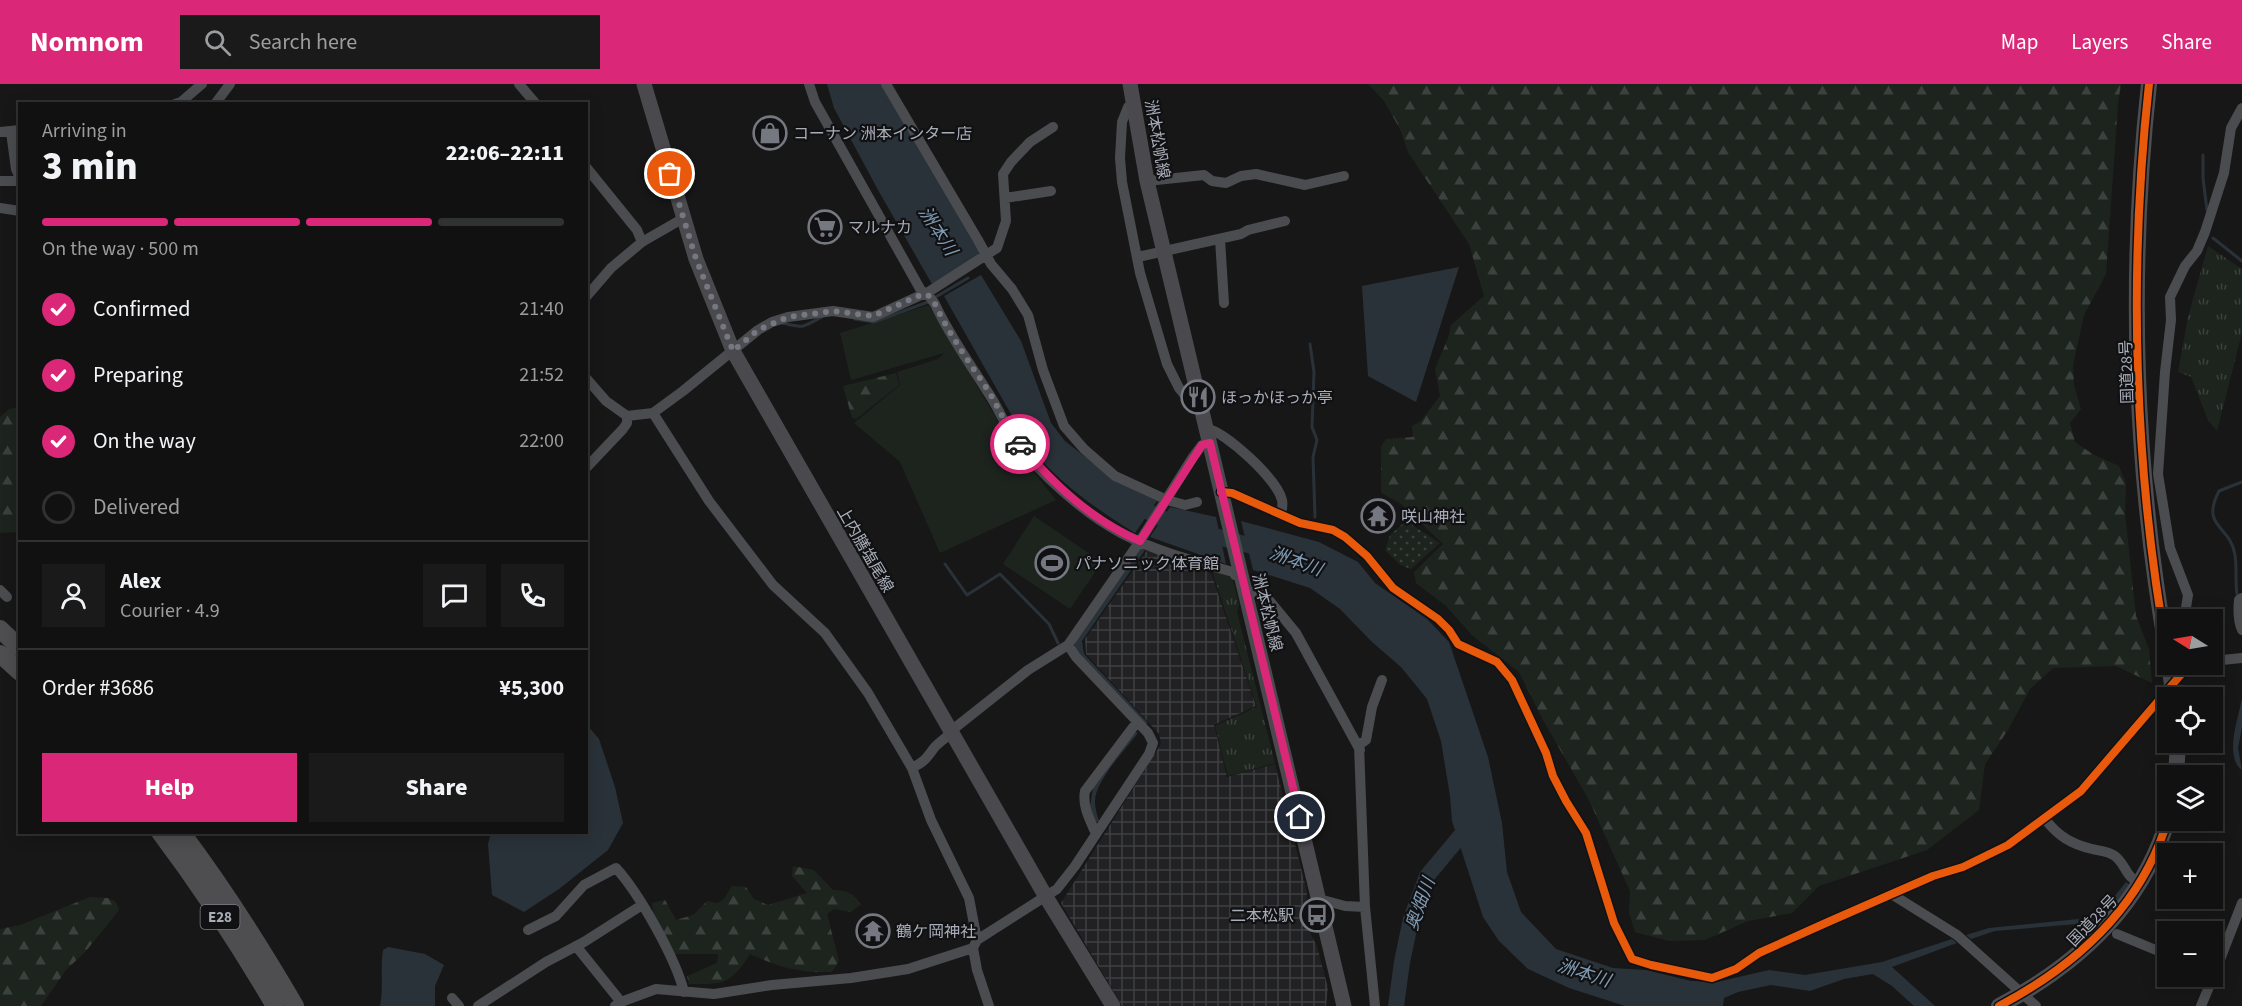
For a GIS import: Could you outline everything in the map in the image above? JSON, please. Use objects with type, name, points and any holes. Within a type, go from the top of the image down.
[{"type":"highway","name":"国道28号","points":[[2149,84],[2139,235],[2139,377],[2145,502],[2159,609]]},
{"type":"highway","points":[[0,629],[18,646]]},
{"type":"highway","points":[[0,654],[18,670]]},
{"type":"highway","name":"国道28号","points":[[1999,1006],[2023,993],[2089,946],[2117,916],[2140,884],[2164,831]]},
{"type":"highway","name":"E28","points":[[161,834],[200,886],[275,1006]]},
{"type":"highway","name":"E28","points":[[182,834],[214,877],[295,1006]]},
{"type":"main road","name":"上内膳塩尾線","points":[[645,84],[682,219],[733,351],[1046,897],[1113,1006]]},
{"type":"main road","name":"洲本松帆線","points":[[1130,84],[1147,181],[1223,497],[1238,573],[1245,591],[1342,1004]]},
{"type":"street","points":[[181,102],[202,84]]},
{"type":"street","points":[[216,102],[227,84]]},
{"type":"street","points":[[519,84],[528,89]]},
{"type":"street","points":[[809,84],[815,102],[967,362],[1013,435],[1038,466],[1071,497],[1114,529],[1238,573]]},
{"type":"street","points":[[886,84],[985,257],[1012,289],[1028,315],[1043,370],[1064,426],[1084,449],[1115,476],[1166,501],[1185,505],[1197,502]]},
{"type":"street","points":[[1133,106],[1128,107],[1122,122],[1120,158],[1122,182],[1140,273],[1167,364],[1179,388],[1194,406],[1200,404]]},
{"type":"street","points":[[2186,609],[2188,596],[2170,549],[2158,474],[2165,372],[2172,320],[2170,297],[2185,266],[2197,251],[2211,215],[2224,173],[2232,128],[2242,108]]},
{"type":"street","points":[[588,380],[606,401],[627,416],[653,413],[758,330],[788,317],[833,311],[873,316],[929,296],[997,248],[1006,221],[1003,174],[1030,142],[1053,127]]},
{"type":"street","points":[[10,131],[18,174]]},
{"type":"street","points":[[588,169],[637,230],[642,242]]},
{"type":"street","points":[[1147,181],[1204,175],[1212,181],[1226,183],[1241,176],[1256,174],[1305,185],[1344,176]]},
{"type":"street","points":[[0,182],[18,179]]},
{"type":"street","points":[[1005,198],[1051,191]]},
{"type":"street","points":[[0,208],[18,211]]},
{"type":"street","points":[[588,295],[611,268],[642,242],[682,219]]},
{"type":"street","points":[[1138,257],[1221,239],[1285,221]]},
{"type":"street","points":[[1221,239],[1224,303]]},
{"type":"street","points":[[653,413],[709,501],[773,585],[825,633],[868,693],[912,768],[931,820],[969,898],[986,1005]]},
{"type":"street","points":[[588,466],[627,423],[627,416]]},
{"type":"street","points":[[912,768],[928,759],[934,748],[956,727],[1028,670],[1068,645],[1141,540],[1208,436],[1216,431],[1253,460],[1282,499],[1281,515]]},
{"type":"street","points":[[1223,497],[1232,493],[1300,523],[1333,530],[1345,537],[1367,556],[1382,578],[1393,588],[1438,619],[1458,644],[1497,662],[1512,680],[1546,753],[1553,776],[1586,833],[1614,923],[1632,959],[1651,965],[1712,978],[1736,969],[1759,953],[1932,876],[1963,867],[2008,845],[2081,790],[2157,709]]},
{"type":"street","points":[[1245,591],[1264,594],[1296,633],[1360,750]]},
{"type":"street","points":[[2242,598],[2239,600],[2238,608],[2242,630]]},
{"type":"street","points":[[576,946],[618,1004],[656,989],[714,994],[908,969],[975,944],[1057,889],[1096,834],[1154,743],[1076,657],[1068,645]]},
{"type":"street","points":[[2223,660],[2242,658]]},
{"type":"street","points":[[1375,1006],[1365,907],[1359,745],[1366,740],[1372,707],[1382,680]]},
{"type":"street","points":[[1096,834],[1086,810],[1085,790],[1137,722]]},
{"type":"street","points":[[2045,819],[2055,832],[2070,842],[2108,852],[2116,857],[2123,865],[2127,875],[2140,884]]},
{"type":"street","points":[[528,930],[556,916],[570,898],[592,879],[616,868],[630,884],[642,905],[679,974],[684,992]]},
{"type":"street","points":[[1893,895],[1957,935],[2036,1006]]},
{"type":"street","points":[[1319,899],[1345,906],[1365,907]]},
{"type":"street","points":[[2223,950],[2242,903]]},
{"type":"street","points":[[478,1006],[546,962],[642,905]]},
{"type":"street","points":[[2117,934],[2157,950]]},
{"type":"street","points":[[2201,1006],[2208,987]]},
{"type":"shaded area","points":[[1148,549],[1211,573],[1256,706],[1214,725],[1227,777],[1275,764],[1307,892],[1306,913],[1311,935],[1317,946],[1328,988],[1326,1006],[1122,1006],[1061,903],[1161,744],[1159,734],[1086,654],[1085,639]]},
{"type":"green space","points":[[1368,84],[2121,84],[2106,274],[2084,315],[2073,365],[2074,385],[2081,409],[2070,423],[2075,442],[2094,455],[2119,466],[2126,484],[2125,513],[2136,616],[2149,649],[2152,683],[2116,666],[2053,668],[2030,689],[2008,730],[1985,764],[1979,810],[1927,850],[1819,886],[1792,913],[1748,921],[1705,940],[1669,941],[1635,932],[1629,913],[1630,891],[1589,800],[1543,720],[1519,672],[1473,636],[1446,606],[1416,583],[1414,572],[1443,544],[1400,503],[1381,493],[1381,447],[1386,439],[1413,437],[1412,426],[1421,421],[1440,396],[1435,369],[1451,325],[1484,296],[1469,244],[1408,152],[1400,129],[1384,101]]},
{"type":"green space","points":[[2208,246],[2242,269],[2242,333],[2217,431],[2208,420],[2191,377],[2178,372],[2188,317]]},
{"type":"green space","points":[[929,305],[1012,445],[1056,500],[940,553],[900,462],[854,423],[900,385],[897,372],[938,359],[944,353],[851,380],[840,333]]},
{"type":"green space","points":[[896,373],[899,385],[856,419],[852,418],[843,386]]},
{"type":"green space","points":[[18,407],[18,532],[0,533],[0,417],[9,409]]},
{"type":"green space","name":"パナソニック体育館","points":[[1034,516],[1102,562],[1070,609],[1003,564]]},
{"type":"green space","points":[[1406,521],[1440,543],[1411,569],[1400,565],[1385,550],[1390,535]]},
{"type":"green space","points":[[1212,571],[1232,577],[1239,604],[1237,612],[1275,763],[1228,776],[1215,726],[1257,707]]},
{"type":"green space","points":[[793,866],[814,870],[833,890],[849,893],[861,904],[851,912],[834,909],[827,914],[839,961],[832,972],[789,968],[750,954],[737,972],[725,981],[689,984],[687,976],[717,963],[718,954],[673,954],[654,917],[652,903],[665,900],[676,920],[693,915],[707,901],[718,903],[724,899],[732,886],[746,887],[754,899],[768,905],[807,893],[792,876]]},
{"type":"green space","points":[[90,897],[108,898],[116,902],[119,910],[86,951],[66,970],[41,1006],[0,1006],[0,929],[20,925]]},
{"type":"water","points":[[827,84],[882,84],[983,254],[932,284],[834,108]]},
{"type":"water","points":[[1459,267],[1416,402],[1368,376],[1362,286]]},
{"type":"water","points":[[981,275],[1021,341],[1051,423],[1065,441],[1117,482],[1157,501],[1135,533],[1077,493],[1039,458],[1028,444],[944,296]]},
{"type":"water","points":[[1170,507],[1216,517],[1226,564],[1150,537]]},
{"type":"water","points":[[1241,521],[1319,542],[1358,562],[1375,583],[1427,619],[1449,642],[1488,757],[1502,823],[1507,872],[1521,912],[1556,949],[1613,968],[1646,970],[1691,981],[1717,982],[1769,970],[1805,975],[1882,962],[1952,939],[1957,943],[1892,967],[1935,1006],[1914,1006],[1892,986],[1873,974],[1844,979],[1810,991],[1771,985],[1738,992],[1724,998],[1723,1006],[1625,1006],[1569,988],[1528,969],[1499,941],[1483,917],[1452,821],[1441,741],[1427,699],[1401,667],[1372,642],[1340,609],[1310,588],[1253,570]]},
{"type":"water","points":[[1139,547],[1145,550],[1082,641],[1084,654],[1148,723],[1144,725],[1077,656],[1074,647],[1076,639]]},
{"type":"water","points":[[2242,699],[2242,727],[2238,748],[2242,770],[2237,764],[2233,747],[2235,726]]},
{"type":"water","points":[[588,726],[599,739],[615,787],[623,823],[608,850],[559,889],[524,912],[492,895],[488,844],[491,834],[588,834]]},
{"type":"water","points":[[1135,732],[1138,733],[1105,776],[1096,794],[1096,812],[1099,821],[1095,823],[1090,806],[1093,788]]},
{"type":"water","points":[[2126,882],[2130,885],[2101,922],[1995,931],[1971,939],[1966,935],[1989,928],[2098,917]]},
{"type":"water","points":[[388,947],[425,954],[444,965],[435,986],[435,1006],[380,1006],[383,950]]},
{"type":"waterway","points":[[2203,155],[2207,210]]},
{"type":"waterway","points":[[2213,238],[2242,261]]},
{"type":"waterway","points":[[934,298],[968,278]]},
{"type":"waterway","points":[[855,319],[874,322],[928,302]]},
{"type":"waterway","points":[[782,323],[803,326],[822,317]]},
{"type":"waterway","points":[[1310,344],[1314,372],[1312,427],[1317,440],[1313,457],[1315,517]]},
{"type":"waterway","points":[[2237,594],[2235,555],[2228,537],[2214,519],[2213,512],[2219,491],[2242,482]]},
{"type":"waterway","name":"洲本川","points":[[1141,508],[1180,527],[1267,550]]},
{"type":"waterway","points":[[945,564],[967,595],[1000,574],[1049,624],[1058,643]]},
{"type":"waterway","name":"奥畑川","points":[[1396,1006],[1411,919],[1427,876],[1472,822]]},
{"type":"cycle path","points":[[2149,84],[2138,227],[2138,372],[2148,516],[2160,609]]},
{"type":"cycle path","points":[[1221,492],[1232,493],[1300,523],[1333,530],[1345,537],[1367,556],[1393,588],[1438,619],[1458,644],[1497,662],[1512,680],[1546,753],[1553,776],[1586,833],[1614,923],[1632,959],[1712,978],[1736,969],[1759,953],[1933,876],[1963,867],[2008,845],[2081,791],[2181,675]]},
{"type":"cycle path","points":[[1999,1006],[2055,972],[2103,930],[2142,880],[2164,831]]},
{"type":"way so far","points":[[670,174],[696,259],[733,351],[758,330],[788,317],[833,311],[858,316],[873,316],[923,294],[929,296],[935,304],[967,362],[1020,444]]},
{"type":"place","name":"コーナン 洲本インター店","points":[[770,133]]},
{"type":"place","name":"マルナカ","points":[[825,227]]},
{"type":"place","name":"ほっかほっか亭","points":[[1198,397]]},
{"type":"place","name":"咲山神社","points":[[1378,516]]},
{"type":"place","name":"パナソニック体育館","points":[[1052,563]]},
{"type":"place","name":"二本松駅","points":[[1317,915]]},
{"type":"place","name":"鶴ケ岡神社","points":[[873,931]]},
{"type":"route","points":[[1020,444],[1038,466],[1071,497],[1114,529],[1140,541],[1193,457],[1202,445],[1210,443],[1300,817]]}]
